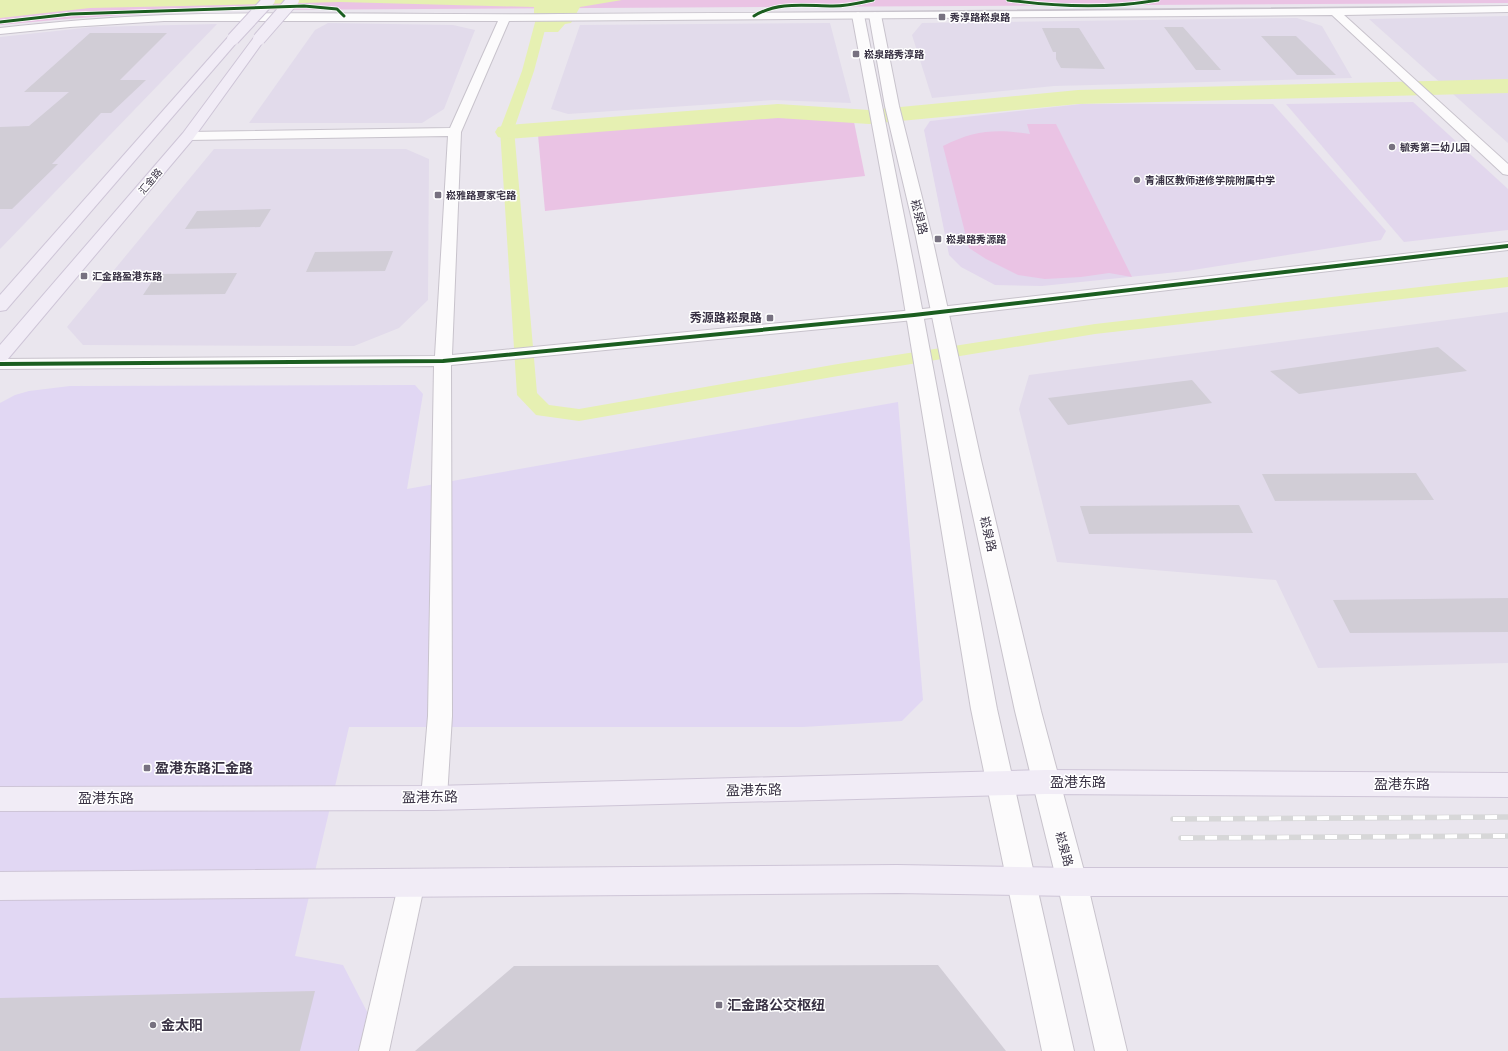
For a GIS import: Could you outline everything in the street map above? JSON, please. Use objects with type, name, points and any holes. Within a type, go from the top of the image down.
[{"type":"main road","points":[[0,306],[233,39],[269,0]]},
{"type":"main road","name":"汇金路","points":[[0,356],[188,136],[259,39],[293,0]]},
{"type":"main road","name":"盈港东路","points":[[0,799],[434,798],[1046,782],[1508,785]]},
{"type":"main road","points":[[0,886],[897,879],[1021,882],[1508,882]]},
{"type":"street","points":[[0,31],[70,24],[164,18],[329,16],[505,18],[1336,12],[1508,9]]},
{"type":"street","points":[[1336,12],[1508,171]]},
{"type":"street","name":"崧泉路","points":[[858,15],[920,346],[984,709],[1058,1051]]},
{"type":"street","name":"崧泉路","points":[[875,15],[892,106],[940,312],[954,382],[1028,712],[1072,882],[1111,1051]]},
{"type":"street","points":[[434,798],[440,716],[443,361],[455,132],[505,18]]},
{"type":"street","points":[[188,136],[455,132]]},
{"type":"street","points":[[0,364],[443,361],[557,349],[774,330],[914,315],[1508,246]]},
{"type":"street","points":[[374,1051],[412,882]]},
{"type":"shaded area","points":[[0,0],[1508,0],[1508,3],[241,10],[120,15],[0,25]]},
{"type":"shaded area","points":[[0,0],[622,0],[580,7],[571,23],[565,24],[558,32],[542,32],[534,20],[534,7],[340,2],[90,8],[0,18]]},
{"type":"shaded area","points":[[1508,16],[1508,143],[1369,19]]},
{"type":"shaded area","points":[[1297,18],[1322,26],[1352,78],[1054,86],[932,98],[912,35],[922,23]]},
{"type":"shaded area","points":[[328,23],[453,25],[475,30],[444,109],[422,123],[249,123],[315,30]]},
{"type":"shaded area","points":[[830,23],[851,103],[774,100],[568,114],[551,109],[580,25]]},
{"type":"shaded area","points":[[217,24],[0,249],[0,37],[93,27]]},
{"type":"shaded area","name":"毓秀第二幼儿园","points":[[1413,102],[1508,189],[1508,230],[1404,242],[1286,104]]},
{"type":"shaded area","name":"青浦区教师进修学院附属中学","points":[[1081,104],[1273,104],[1386,231],[1381,240],[1187,271],[1042,286],[995,285],[961,267],[949,255],[924,130],[930,121]]},
{"type":"shaded area","points":[[797,116],[854,122],[865,176],[545,211],[538,135]]},
{"type":"shaded area","points":[[1027,124],[1056,124],[1132,277],[1109,273],[1081,277],[1045,279],[1018,275],[986,259],[969,248],[943,146],[965,137],[986,132],[996,131],[1030,134]]},
{"type":"shaded area","points":[[214,149],[406,149],[429,159],[428,300],[399,328],[354,346],[83,345],[67,327]]},
{"type":"shaded area","points":[[1508,312],[1508,663],[1318,668],[1276,580],[1057,562],[1019,409],[1029,375]]},
{"type":"shaded area","points":[[415,385],[423,394],[407,489],[898,402],[923,700],[902,721],[803,727],[349,727],[295,956],[343,965],[378,1033],[372,1051],[0,1051],[0,403],[15,395],[29,391],[70,386]]},
{"type":"building","points":[[1164,27],[1183,27],[1221,70],[1196,70]]},
{"type":"building","points":[[1042,28],[1079,28],[1105,69],[1061,68],[1056,59],[1056,52],[1053,52]]},
{"type":"building","points":[[90,33],[167,33],[120,80],[146,80],[111,113],[101,113],[52,164],[58,164],[12,209],[0,209],[0,127],[29,126],[69,92],[24,92]]},
{"type":"building","points":[[1261,36],[1296,36],[1336,75],[1297,75]]},
{"type":"building","points":[[271,209],[260,227],[185,229],[197,211]]},
{"type":"building","points":[[393,251],[385,271],[306,272],[315,252]]},
{"type":"building","points":[[237,273],[225,294],[143,295],[157,274]]},
{"type":"building","points":[[1438,347],[1467,371],[1299,394],[1270,371]]},
{"type":"building","points":[[1192,380],[1212,403],[1068,425],[1048,398]]},
{"type":"building","points":[[1416,473],[1434,500],[1275,501],[1262,474]]},
{"type":"building","points":[[1239,505],[1253,533],[1089,534],[1080,506]]},
{"type":"building","points":[[1508,598],[1508,632],[1350,633],[1333,600]]},
{"type":"building","name":"汇金路公交枢纽","points":[[938,965],[1006,1051],[415,1051],[514,966]]},
{"type":"building","name":"金太阳","points":[[315,991],[300,1051],[0,1051],[0,998]]},
{"type":"waterway","points":[[547,0],[528,71],[507,129],[527,395],[543,411],[579,415],[838,370],[1095,329],[1508,282]]},
{"type":"waterway","points":[[507,132],[778,111],[869,117],[1078,97],[1508,86]]},
{"type":"railway","points":[[1173,819],[1508,817]]},
{"type":"railway","points":[[1181,838],[1508,836]]},
{"type":"cycle path","points":[[754,16],[762,11],[781,6],[838,6],[873,0]]},
{"type":"cycle path","points":[[1008,0],[1046,5],[1083,7],[1102,7],[1158,0]]},
{"type":"cycle path","points":[[0,22],[71,14],[304,6],[337,9],[344,16]]},
{"type":"cycle path","points":[[0,364],[443,361],[914,315],[1508,246]]},
{"type":"place","name":"秀淳路崧泉路","points":[[942,17]]},
{"type":"place","name":"崧泉路秀淳路","points":[[856,54]]},
{"type":"place","name":"毓秀第二幼儿园","points":[[1392,147]]},
{"type":"place","name":"青浦区教师进修学院附属中学","points":[[1137,180]]},
{"type":"place","name":"崧雅路夏家宅路","points":[[438,195]]},
{"type":"place","name":"崧泉路秀源路","points":[[938,239]]},
{"type":"place","name":"汇金路盈港东路","points":[[84,276]]},
{"type":"place","name":"秀源路崧泉路","points":[[770,318]]},
{"type":"place","name":"盈港东路汇金路","points":[[147,768]]},
{"type":"place","name":"汇金路公交枢纽","points":[[719,1005]]},
{"type":"place","name":"金太阳","points":[[153,1025]]}]
